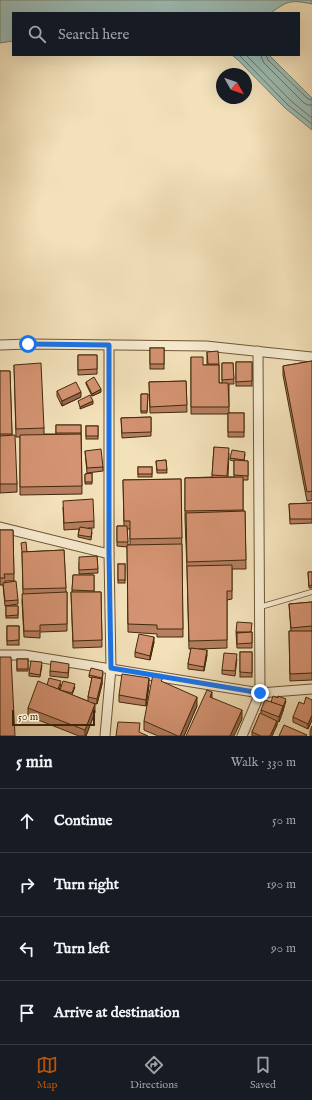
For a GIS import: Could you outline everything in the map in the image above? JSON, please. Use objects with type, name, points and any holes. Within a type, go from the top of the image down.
[{"type":"street","points":[[0,345],[206,346],[312,357]]},
{"type":"street","points":[[105,736],[111,668],[109,554],[109,345]]},
{"type":"street","points":[[242,736],[260,693],[258,351]]},
{"type":"street","points":[[0,526],[109,554]]},
{"type":"street","points":[[0,655],[24,655],[260,693],[312,689]]},
{"type":"lane","points":[[259,608],[312,592]]},
{"type":"water","points":[[0,0],[312,0],[312,4],[300,2],[286,3],[273,12],[12,12],[12,41],[0,43]]},
{"type":"water","points":[[233,56],[270,56],[312,98],[312,130],[285,108],[252,74],[252,68],[246,68]]},
{"type":"building","points":[[150,348],[164,348],[164,364],[150,364]]},
{"type":"building","points":[[218,351],[219,364],[208,364],[207,352]]},
{"type":"building","points":[[78,355],[97,355],[97,369],[78,370]]},
{"type":"building","points":[[191,357],[203,357],[203,365],[219,365],[219,383],[228,383],[229,407],[191,407]]},
{"type":"building","points":[[312,361],[312,491],[307,492],[283,366]]},
{"type":"building","points":[[236,362],[252,362],[252,381],[236,382]]},
{"type":"building","points":[[41,363],[44,428],[16,429],[14,365]]},
{"type":"building","points":[[222,363],[233,363],[234,379],[222,380]]},
{"type":"building","points":[[0,371],[10,371],[12,434],[0,434]]},
{"type":"building","points":[[94,377],[101,389],[92,394],[86,382]]},
{"type":"building","points":[[186,381],[187,405],[150,407],[149,382]]},
{"type":"building","points":[[76,382],[81,392],[62,401],[57,391]]},
{"type":"building","points":[[141,394],[148,394],[147,411],[141,411]]},
{"type":"building","points":[[90,395],[93,401],[80,407],[78,401]]},
{"type":"building","points":[[228,413],[244,413],[244,432],[228,432]]},
{"type":"building","points":[[151,417],[151,432],[122,433],[121,418]]},
{"type":"building","points":[[56,425],[81,425],[81,433],[56,433]]},
{"type":"building","points":[[86,426],[98,426],[98,436],[86,436]]},
{"type":"building","points":[[81,434],[82,486],[20,487],[20,435]]},
{"type":"building","points":[[15,435],[17,484],[0,484],[0,436]]},
{"type":"building","points":[[214,447],[229,448],[227,476],[212,475]]},
{"type":"building","points":[[101,449],[103,467],[87,468],[85,451]]},
{"type":"building","points":[[232,450],[245,452],[244,460],[230,458]]},
{"type":"building","points":[[166,460],[167,470],[157,470],[156,461]]},
{"type":"building","points":[[234,460],[248,461],[248,476],[234,475]]},
{"type":"building","points":[[138,467],[152,467],[152,474],[138,474]]},
{"type":"building","points":[[92,473],[92,482],[85,482],[85,474]]},
{"type":"building","points":[[243,477],[243,510],[185,511],[185,478]]},
{"type":"building","points":[[181,479],[182,538],[130,539],[130,521],[124,521],[123,480]]},
{"type":"building","points":[[93,499],[94,521],[64,523],[63,501]]},
{"type":"building","points":[[312,503],[312,519],[290,519],[289,504]]},
{"type":"building","points":[[245,511],[246,560],[187,562],[186,513]]},
{"type":"building","points":[[117,526],[127,526],[128,542],[117,542]]},
{"type":"building","points":[[80,527],[92,529],[91,537],[78,535]]},
{"type":"building","points":[[0,530],[13,530],[14,574],[4,574],[5,578],[0,578]]},
{"type":"building","points":[[26,542],[27,552],[22,552],[21,543]]},
{"type":"building","points":[[182,544],[183,629],[157,629],[157,625],[128,624],[127,545]]},
{"type":"building","points":[[64,550],[66,588],[23,589],[22,552]]},
{"type":"building","points":[[97,556],[98,569],[79,570],[79,557]]},
{"type":"building","points":[[118,564],[125,564],[125,580],[118,580]]},
{"type":"building","points":[[232,565],[232,591],[227,591],[227,640],[189,641],[187,566]]},
{"type":"building","points":[[308,572],[312,572],[312,585],[309,586]]},
{"type":"building","points":[[73,575],[94,575],[94,591],[72,590]]},
{"type":"building","points":[[16,581],[18,600],[5,601],[3,583]]},
{"type":"building","points":[[67,592],[67,624],[40,625],[40,631],[24,631],[22,594]]},
{"type":"building","points":[[71,592],[101,592],[102,640],[73,641]]},
{"type":"building","points":[[312,602],[312,626],[291,628],[289,604]]},
{"type":"building","points":[[6,606],[18,606],[18,615],[6,616]]},
{"type":"building","points":[[237,622],[252,623],[251,632],[236,632]]},
{"type":"building","points":[[7,626],[19,626],[19,640],[7,641]]},
{"type":"building","points":[[289,631],[312,631],[312,673],[290,674]]},
{"type":"building","points":[[252,632],[252,643],[237,644],[237,633]]},
{"type":"building","points":[[139,634],[154,637],[150,656],[135,652]]},
{"type":"building","points":[[191,648],[207,650],[204,667],[188,664]]},
{"type":"building","points":[[240,652],[252,652],[252,673],[240,672]]},
{"type":"building","points":[[224,653],[237,654],[235,671],[222,670]]},
{"type":"building","points":[[0,657],[11,657],[15,736],[0,736]]},
{"type":"building","points":[[17,659],[28,659],[28,669],[17,669]]},
{"type":"building","points":[[31,661],[42,662],[40,675],[29,673]]},
{"type":"building","points":[[51,661],[69,664],[68,673],[50,671]]},
{"type":"building","points":[[91,668],[103,671],[102,678],[89,675]]},
{"type":"building","points":[[122,674],[149,678],[146,700],[119,695]]},
{"type":"building","points":[[153,674],[163,678],[161,681],[197,697],[180,736],[144,721]]},
{"type":"building","points":[[92,677],[102,679],[97,699],[88,697]]},
{"type":"building","points":[[49,678],[61,681],[58,689],[47,685]]},
{"type":"building","points":[[38,681],[95,704],[85,730],[28,708]]},
{"type":"building","points":[[63,681],[75,684],[72,693],[60,690]]},
{"type":"building","points":[[207,690],[212,692],[210,697],[242,710],[230,736],[186,736]]},
{"type":"building","points":[[273,696],[286,699],[283,707],[271,702]]},
{"type":"building","points":[[306,697],[312,700],[312,715],[308,724],[293,717],[299,702],[304,704]]},
{"type":"building","points":[[265,700],[283,706],[279,717],[261,710]]},
{"type":"building","points":[[260,713],[277,721],[270,736],[261,736],[252,732]]},
{"type":"building","points":[[118,722],[140,723],[139,732],[148,736],[116,736]]},
{"type":"building","points":[[284,725],[307,735],[279,736]]},
{"type":"route","points":[[28,344],[109,345],[109,554],[111,668],[260,693]]}]
